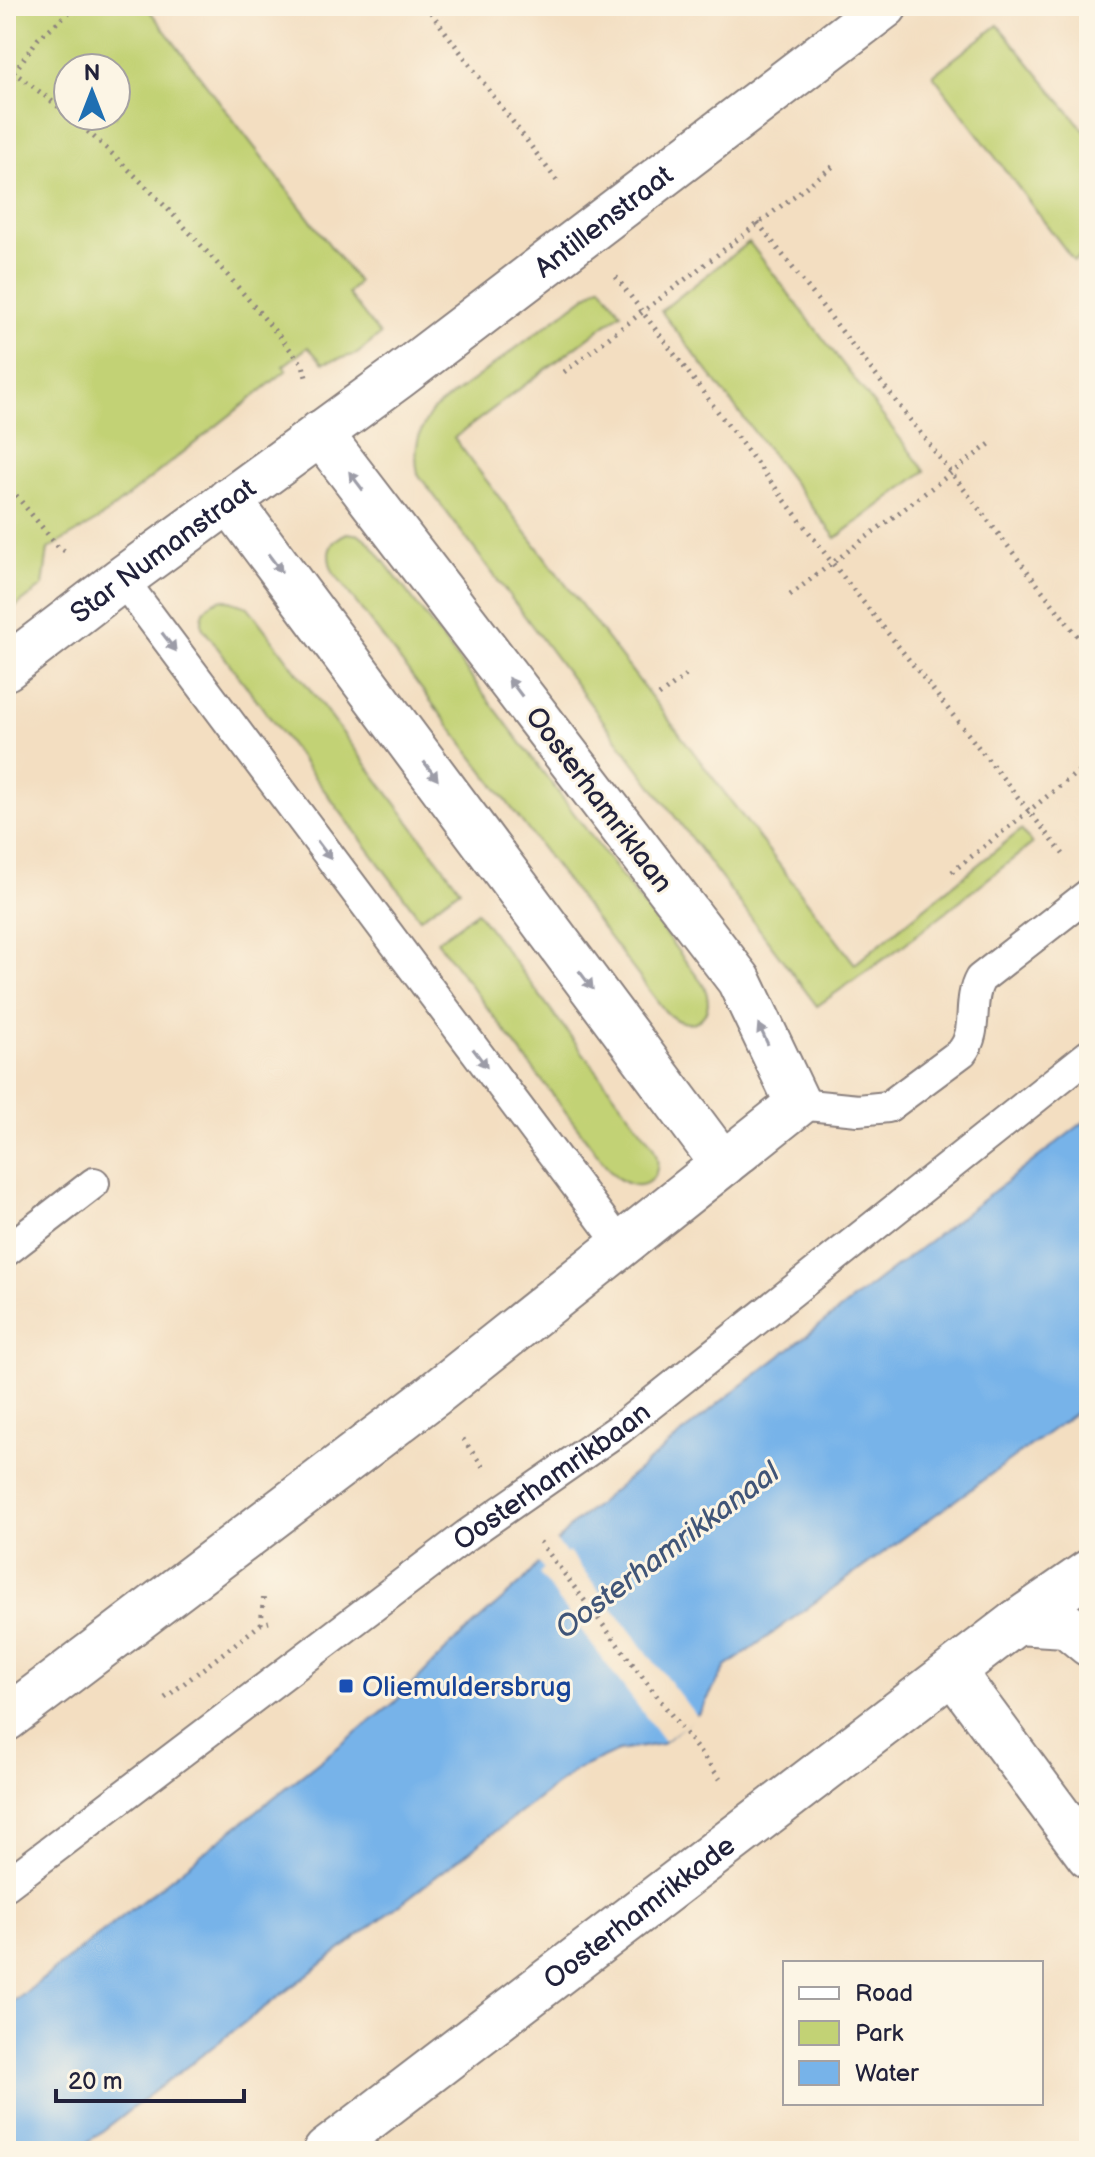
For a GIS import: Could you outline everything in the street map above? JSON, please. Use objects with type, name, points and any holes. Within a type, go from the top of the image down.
[{"type":"street","name":"Antillenstraat","points":[[320,433],[885,6]]},
{"type":"street","name":"Star Numanstraat","points":[[6,668],[320,433]]},
{"type":"street","name":"Oosterhamriklaan","points":[[320,433],[739,980],[798,1104]]},
{"type":"street","points":[[229,500],[723,1164]]},
{"type":"street","points":[[6,1719],[432,1396],[798,1104]]},
{"type":"street","name":"Oosterhamrikkade","points":[[326,2151],[1017,1622],[1089,1572]]},
{"type":"street","points":[[1017,1622],[1066,1625],[1089,1644]]},
{"type":"street","points":[[953,1672],[1089,1856]]},
{"type":"lane","points":[[122,579],[621,1245]]},
{"type":"lane","points":[[798,1104],[858,1110],[888,1107],[968,1045],[975,991],[980,979],[1089,894]]},
{"type":"lane","name":"Oosterhamrikbaan","points":[[6,1885],[510,1504],[618,1430],[1089,1055]]},
{"type":"lane","points":[[6,1251],[94,1183]]},
{"type":"path","points":[[14,72],[38,39],[76,6]]},
{"type":"path","points":[[426,6],[642,312],[833,564],[1072,865]]},
{"type":"path","points":[[6,67],[116,156],[219,263],[303,365],[320,433]]},
{"type":"path","points":[[564,372],[836,164]]},
{"type":"path","points":[[758,223],[1089,651]]},
{"type":"path","points":[[790,595],[991,443]]},
{"type":"path","points":[[6,483],[59,548],[122,579]]},
{"type":"path","points":[[659,696],[689,673]]},
{"type":"path","points":[[952,872],[1089,763]]},
{"type":"path","points":[[432,1396],[510,1504]]},
{"type":"path","points":[[539,1541],[754,1822]]},
{"type":"green space","points":[[6,6],[146,6],[358,282],[348,294],[380,335],[357,354],[323,363],[308,347],[283,366],[287,370],[98,520],[48,549],[43,586],[6,614]]},
{"type":"green space","points":[[998,25],[1089,136],[1089,249],[1074,261],[933,75]]},
{"type":"green space","points":[[749,242],[925,471],[836,538],[661,311]]},
{"type":"green space","points":[[601,285],[621,313],[454,438],[855,964],[1021,830],[1032,844],[901,947],[817,1006],[418,474],[418,440],[433,410]]},
{"type":"green space","points":[[347,533],[360,535],[370,543],[702,983],[708,1005],[700,1019],[684,1023],[665,1011],[333,572],[330,548]]},
{"type":"green space","points":[[223,599],[248,607],[460,889],[420,918],[202,627],[206,608]]},
{"type":"green space","points":[[477,912],[651,1143],[657,1166],[649,1182],[632,1185],[611,1172],[437,941]]},
{"type":"water","name":"Oosterhamrikkanaal","points":[[1089,1118],[1089,1403],[726,1667],[700,1712],[661,1744],[618,1751],[576,1770],[76,2151],[6,2151],[6,2005],[394,1703],[450,1646],[523,1581],[571,1526],[719,1403]]},
{"type":"pier","name":"Oliemuldersbrug","points":[[554,1539],[566,1553],[569,1552],[697,1717],[664,1741],[539,1574],[543,1569],[536,1561]]},
{"type":"place","name":"Oliemuldersbrug","points":[[346,1686]]}]
